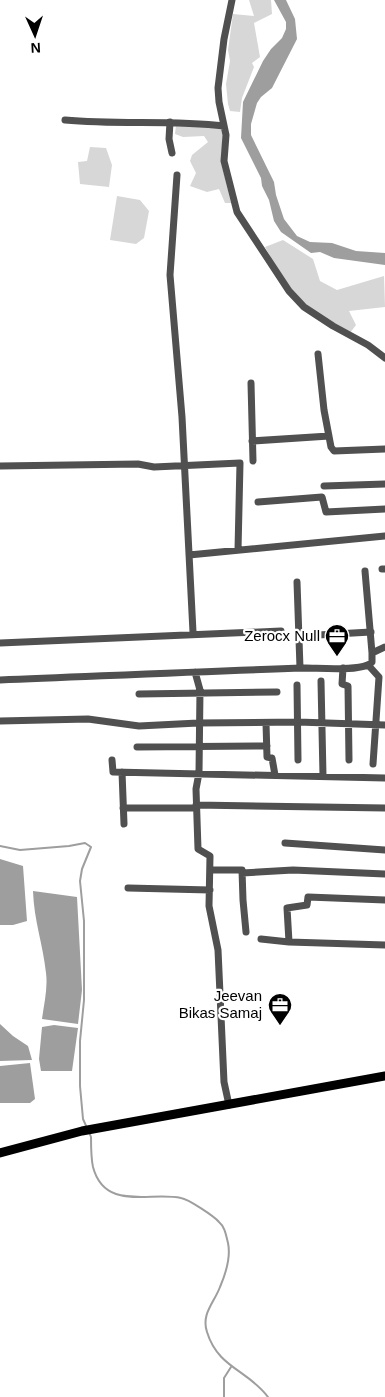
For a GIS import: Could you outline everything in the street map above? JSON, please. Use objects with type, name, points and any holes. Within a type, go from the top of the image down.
[{"type":"main road","points":[[0,1153],[82,1130],[385,1076]]},
{"type":"street","points":[[232,0],[224,39],[218,88],[226,135],[224,162],[237,212],[288,291],[304,307],[333,326],[368,345],[385,358]]},
{"type":"street","points":[[65,120],[84,122],[170,122],[224,126]]},
{"type":"street","points":[[170,122],[169,139],[172,153]]},
{"type":"street","points":[[177,175],[170,275],[185,466],[192,632]]},
{"type":"street","points":[[318,354],[324,410],[331,447],[334,451],[385,449]]},
{"type":"street","points":[[251,383],[253,462]]},
{"type":"street","points":[[252,441],[329,436]]},
{"type":"street","points":[[0,466],[138,464],[154,467],[240,463],[238,550]]},
{"type":"street","points":[[324,486],[385,484]]},
{"type":"street","points":[[258,502],[322,497],[326,512],[385,509]]},
{"type":"street","points":[[189,555],[385,536]]},
{"type":"street","points":[[365,571],[372,652],[372,662],[369,666]]},
{"type":"street","points":[[298,582],[300,668]]},
{"type":"street","points":[[0,643],[281,631]]},
{"type":"street","points":[[300,636],[370,632]]},
{"type":"street","points":[[372,652],[385,647]]},
{"type":"street","points":[[0,680],[369,666]]},
{"type":"street","points":[[369,666],[379,677],[373,764]]},
{"type":"street","points":[[344,668],[342,684],[348,686],[349,760]]},
{"type":"street","points":[[195,672],[199,694],[199,746],[196,789],[198,849],[210,856],[209,906],[216,936],[224,1082],[229,1105]]},
{"type":"street","points":[[321,681],[323,776]]},
{"type":"street","points":[[297,685],[298,760]]},
{"type":"street","points":[[139,694],[277,692]]},
{"type":"street","points":[[0,720],[88,719],[139,726],[266,722],[385,725]]},
{"type":"street","points":[[266,722],[267,757],[272,758],[274,775]]},
{"type":"street","points":[[137,748],[267,746]]},
{"type":"street","points":[[112,760],[113,772],[385,778]]},
{"type":"street","points":[[122,772],[124,824]]},
{"type":"street","points":[[124,808],[196,806],[385,808]]},
{"type":"street","points":[[285,843],[385,850]]},
{"type":"street","points":[[210,870],[242,870],[242,872],[293,870],[385,874]]},
{"type":"street","points":[[242,872],[242,900],[246,932]]},
{"type":"street","points":[[128,888],[210,890]]},
{"type":"street","points":[[289,942],[287,908],[307,905],[308,897],[385,900]]},
{"type":"street","points":[[261,939],[289,942],[385,944]]},
{"type":"shaded area","points":[[249,0],[271,0],[272,14],[254,23],[260,57],[252,63],[254,67],[242,98],[240,112],[230,111],[226,84],[230,61],[228,50],[233,14],[254,16]]},
{"type":"shaded area","points":[[274,0],[286,0],[295,19],[297,39],[272,88],[257,103],[251,124],[251,135],[274,182],[284,219],[297,236],[310,242],[332,243],[356,251],[385,253],[385,265],[334,258],[320,252],[311,253],[281,232],[274,221],[261,178],[241,138],[243,102],[263,61],[282,38],[286,29],[286,22]]},
{"type":"shaded area","points":[[176,125],[222,128],[221,162],[231,203],[225,203],[219,189],[207,192],[190,186],[196,173],[190,161],[192,155],[208,142],[204,136],[183,137],[175,134]]},
{"type":"shaded area","points":[[90,147],[106,148],[112,165],[109,187],[80,184],[78,162],[87,161]]},
{"type":"shaded area","points":[[117,196],[140,200],[149,211],[144,238],[136,244],[110,240]]},
{"type":"shaded area","points":[[283,240],[313,259],[320,281],[337,290],[384,276],[385,307],[349,311],[356,325],[350,333],[326,319],[303,302],[286,284],[265,247]]},
{"type":"shaded area","points":[[0,859],[23,866],[27,921],[13,925],[0,925]]},
{"type":"shaded area","points":[[33,891],[77,897],[82,990],[78,1024],[42,1019],[46,996],[45,962],[35,912]]},
{"type":"shaded area","points":[[0,1024],[28,1046],[32,1060],[0,1061]]},
{"type":"shaded area","points":[[54,1025],[78,1028],[72,1071],[41,1071],[39,1059],[42,1027]]},
{"type":"shaded area","points":[[30,1063],[35,1099],[30,1103],[0,1103],[0,1066]]},
{"type":"waterway","points":[[0,846],[20,850],[85,843],[91,847],[82,869],[80,881],[84,921],[84,1000],[80,1041],[80,1086],[83,1119],[87,1128]]},
{"type":"waterway","points":[[89,1132],[93,1167],[99,1181],[108,1190],[118,1195],[130,1197],[181,1198],[195,1204],[223,1226],[229,1248],[228,1259],[222,1282],[207,1314],[207,1332],[218,1354],[252,1381],[268,1397]]},
{"type":"waterway","points":[[224,1397],[224,1378],[231,1367]]},
{"type":"place","name":"Zerocx Null","points":[[337,657]]},
{"type":"place","name":"Jeevan Bikas Samaj","points":[[280,1026]]}]
